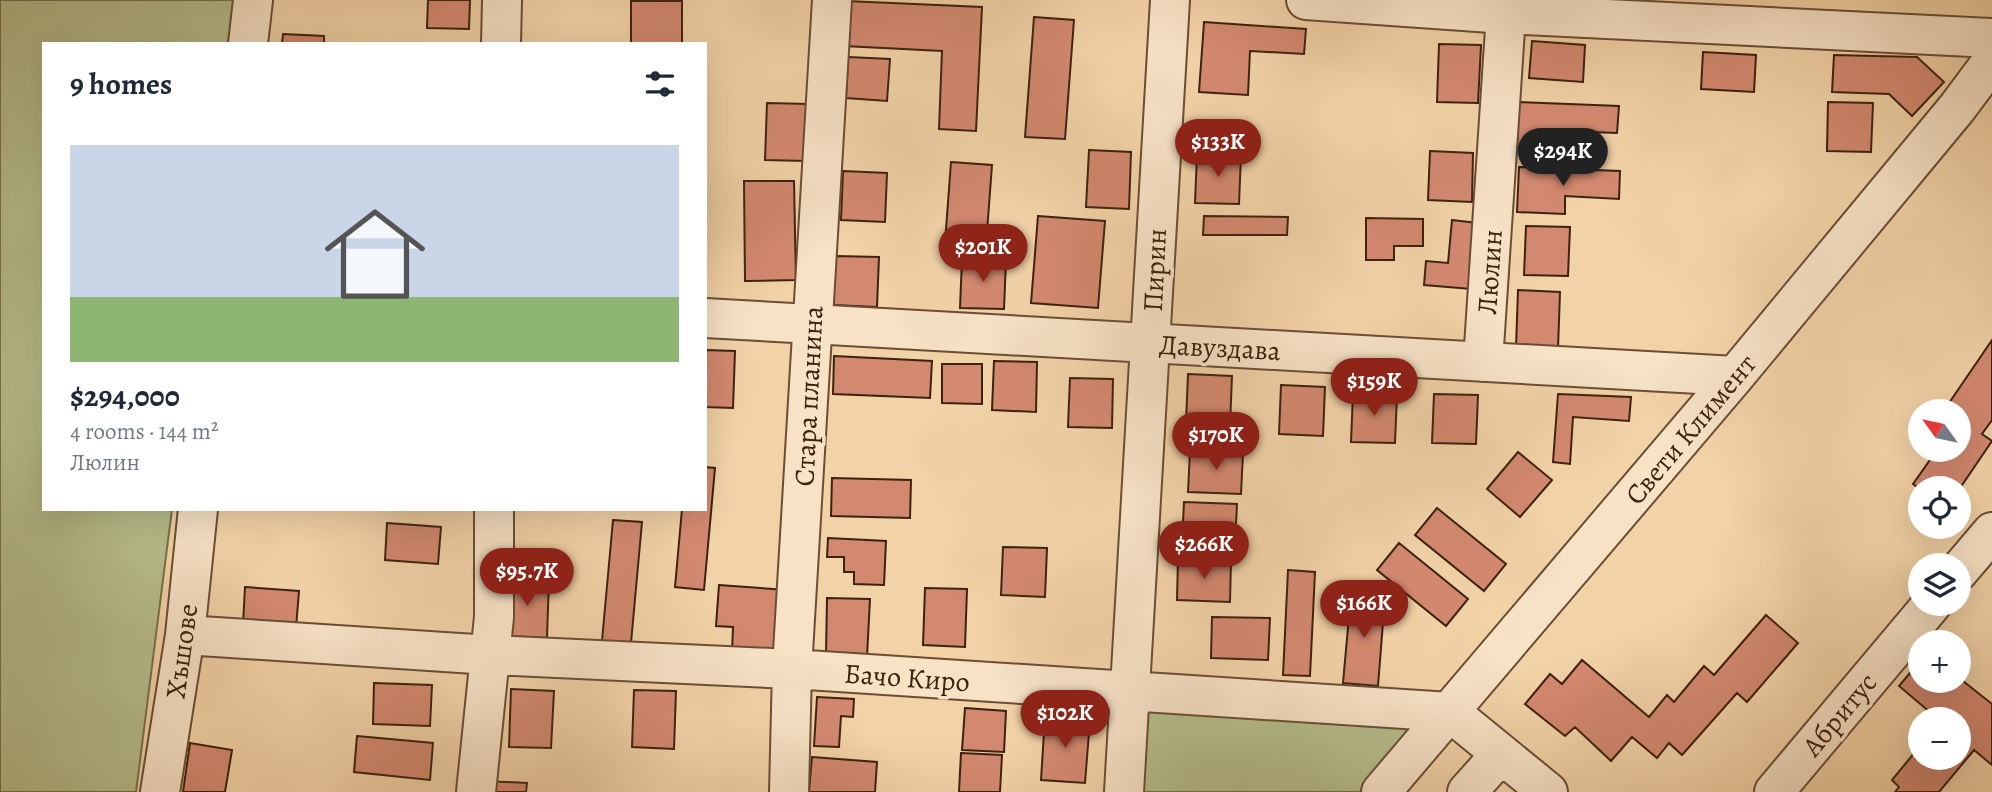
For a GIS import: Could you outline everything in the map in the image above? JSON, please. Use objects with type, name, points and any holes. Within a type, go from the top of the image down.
[{"type":"street","points":[[248,42],[253,0]]},
{"type":"street","points":[[501,42],[502,0]]},
{"type":"street","name":"Стара планина","points":[[789,792],[792,669],[832,0]]},
{"type":"street","name":"Пирин","points":[[1124,792],[1170,0]]},
{"type":"street","points":[[1306,0],[1506,14],[1992,38]]},
{"type":"street","name":"Люлин","points":[[1483,362],[1506,14]]},
{"type":"street","name":"Свети Климент","points":[[1381,792],[1735,376],[1957,108],[1992,61]]},
{"type":"street","name":"Давуздава","points":[[707,318],[1735,376]]},
{"type":"street","name":"Хъшове","points":[[160,792],[185,635],[198,511]]},
{"type":"street","points":[[476,792],[494,617],[494,511]]},
{"type":"street","points":[[1971,557],[1992,532]]},
{"type":"street","name":"Абритус","points":[[1774,792],[1922,616]]},
{"type":"street","name":"Бачо Киро","points":[[185,635],[490,655],[792,669],[1450,712]]},
{"type":"street","points":[[1450,712],[1548,792]]},
{"type":"street","points":[[1467,792],[1501,754]]},
{"type":"green space","points":[[0,0],[237,0],[232,42],[42,42],[42,511],[172,511],[136,792],[0,792]]},
{"type":"green space","points":[[1146,705],[1421,726],[1363,792],[1141,792]]},
{"type":"building","points":[[428,0],[470,0],[469,29],[427,28]]},
{"type":"building","points":[[631,1],[682,1],[682,42],[631,42]]},
{"type":"building","points":[[846,1],[982,7],[976,131],[939,129],[942,51],[844,46]]},
{"type":"building","points":[[1034,17],[1074,20],[1065,139],[1025,137]]},
{"type":"building","points":[[1204,22],[1306,29],[1304,54],[1250,51],[1248,95],[1199,92]]},
{"type":"building","points":[[283,34],[324,36],[324,42],[282,42]]},
{"type":"building","points":[[1532,41],[1585,45],[1583,82],[1529,78]]},
{"type":"building","points":[[1439,44],[1481,45],[1478,103],[1437,102]]},
{"type":"building","points":[[1703,52],[1756,55],[1754,92],[1701,89]]},
{"type":"building","points":[[1834,55],[1917,57],[1944,82],[1912,116],[1889,94],[1832,92]]},
{"type":"building","points":[[848,57],[890,59],[887,101],[846,98]]},
{"type":"building","points":[[1517,102],[1619,106],[1617,133],[1564,131],[1564,149],[1516,147]]},
{"type":"building","points":[[1828,102],[1873,103],[1871,152],[1827,151]]},
{"type":"building","points":[[767,103],[809,104],[806,161],[765,160]]},
{"type":"building","points":[[1089,150],[1131,152],[1129,209],[1086,207]]},
{"type":"building","points":[[1430,151],[1473,153],[1472,202],[1428,200]]},
{"type":"building","points":[[1197,154],[1241,155],[1239,204],[1195,203]]},
{"type":"building","points":[[951,162],[992,165],[986,245],[945,243]]},
{"type":"building","points":[[1519,167],[1620,171],[1619,199],[1565,196],[1565,214],[1517,212]]},
{"type":"building","points":[[843,171],[887,173],[885,222],[841,220]]},
{"type":"building","points":[[744,181],[794,181],[796,280],[745,281]]},
{"type":"building","points":[[1038,216],[1105,221],[1098,308],[1031,303]]},
{"type":"building","points":[[1204,216],[1288,217],[1287,235],[1203,235]]},
{"type":"building","points":[[1366,218],[1423,219],[1423,246],[1394,246],[1394,260],[1366,260]]},
{"type":"building","points":[[1452,220],[1477,223],[1471,289],[1424,285],[1426,261],[1448,263]]},
{"type":"building","points":[[1526,226],[1570,227],[1568,276],[1524,275]]},
{"type":"building","points":[[835,256],[879,257],[877,307],[833,305]]},
{"type":"building","points":[[962,259],[1006,260],[1004,309],[960,308]]},
{"type":"building","points":[[1518,290],[1560,292],[1558,349],[1516,348]]},
{"type":"building","points":[[1992,340],[1992,420],[1982,434],[1992,441],[1968,476],[1919,476],[1929,462],[1971,462],[1971,399],[1952,399]]},
{"type":"building","points":[[707,350],[735,351],[733,408],[707,407]]},
{"type":"building","points":[[834,356],[932,361],[930,398],[833,394]]},
{"type":"building","points":[[994,361],[1037,362],[1036,412],[992,410]]},
{"type":"building","points":[[942,364],[982,364],[982,404],[942,403]]},
{"type":"building","points":[[1188,374],[1232,376],[1230,425],[1186,423]]},
{"type":"building","points":[[1070,378],[1113,379],[1112,428],[1068,427]]},
{"type":"building","points":[[1281,385],[1325,387],[1323,436],[1279,434]]},
{"type":"building","points":[[1353,393],[1397,394],[1395,443],[1351,442]]},
{"type":"building","points":[[1434,394],[1478,395],[1476,444],[1432,443]]},
{"type":"building","points":[[1558,394],[1631,397],[1629,421],[1573,417],[1570,464],[1553,462]]},
{"type":"building","points":[[1190,451],[1243,453],[1241,494],[1188,492]]},
{"type":"building","points":[[1518,452],[1552,480],[1520,517],[1487,489]]},
{"type":"building","points":[[707,467],[715,468],[704,590],[675,587],[682,511],[707,511]]},
{"type":"building","points":[[832,478],[911,480],[910,518],[831,516]]},
{"type":"building","points":[[1184,502],[1237,504],[1235,545],[1182,543]]},
{"type":"building","points":[[1437,508],[1506,564],[1484,591],[1415,535]]},
{"type":"building","points":[[613,520],[642,522],[631,643],[602,641]]},
{"type":"building","points":[[387,523],[441,527],[438,564],[385,560]]},
{"type":"building","points":[[828,538],[886,541],[884,585],[854,584],[854,572],[844,572],[844,557],[827,557]]},
{"type":"building","points":[[1399,543],[1468,599],[1446,626],[1377,570]]},
{"type":"building","points":[[1003,547],[1047,548],[1045,597],[1001,595]]},
{"type":"building","points":[[1178,559],[1231,561],[1230,602],[1177,600]]},
{"type":"building","points":[[1288,570],[1315,572],[1310,676],[1283,675]]},
{"type":"building","points":[[507,578],[549,580],[547,638],[505,636]]},
{"type":"building","points":[[719,585],[787,590],[782,655],[732,652],[733,627],[716,626]]},
{"type":"building","points":[[245,587],[299,591],[296,628],[243,624]]},
{"type":"building","points":[[925,588],[967,589],[965,647],[923,645]]},
{"type":"building","points":[[1351,594],[1385,597],[1378,686],[1343,683]]},
{"type":"building","points":[[827,598],[870,599],[867,657],[826,655]]},
{"type":"building","points":[[1766,615],[1798,643],[1747,702],[1737,693],[1682,755],[1669,743],[1657,758],[1632,737],[1611,761],[1575,727],[1565,736],[1525,704],[1550,674],[1562,684],[1582,660],[1649,717],[1667,695],[1674,702],[1704,666],[1714,675]]},
{"type":"building","points":[[1212,617],[1270,618],[1268,660],[1211,658]]},
{"type":"building","points":[[1908,675],[1908,693],[1971,693],[1971,687],[1992,704],[1992,765],[1974,750],[1971,754],[1971,707],[1924,707],[1899,686]]},
{"type":"building","points":[[374,683],[432,685],[430,726],[373,724]]},
{"type":"building","points":[[511,689],[554,691],[551,748],[509,747]]},
{"type":"building","points":[[634,690],[676,691],[674,749],[632,747]]},
{"type":"building","points":[[817,697],[854,699],[853,717],[841,716],[839,747],[814,746]]},
{"type":"building","points":[[965,708],[1006,711],[1004,752],[962,750]]},
{"type":"building","points":[[1045,716],[1090,720],[1085,783],[1041,780]]},
{"type":"building","points":[[357,736],[433,743],[430,780],[354,772]]},
{"type":"building","points":[[190,743],[232,750],[225,792],[183,792]]},
{"type":"building","points":[[961,753],[1002,755],[1000,792],[959,792]]},
{"type":"building","points":[[812,757],[877,762],[875,792],[809,792]]},
{"type":"building","points":[[1908,761],[1908,770],[1957,770],[1939,792],[1895,792],[1899,787],[1892,780]]},
{"type":"building","points":[[485,781],[527,783],[526,792],[484,792]]}]
